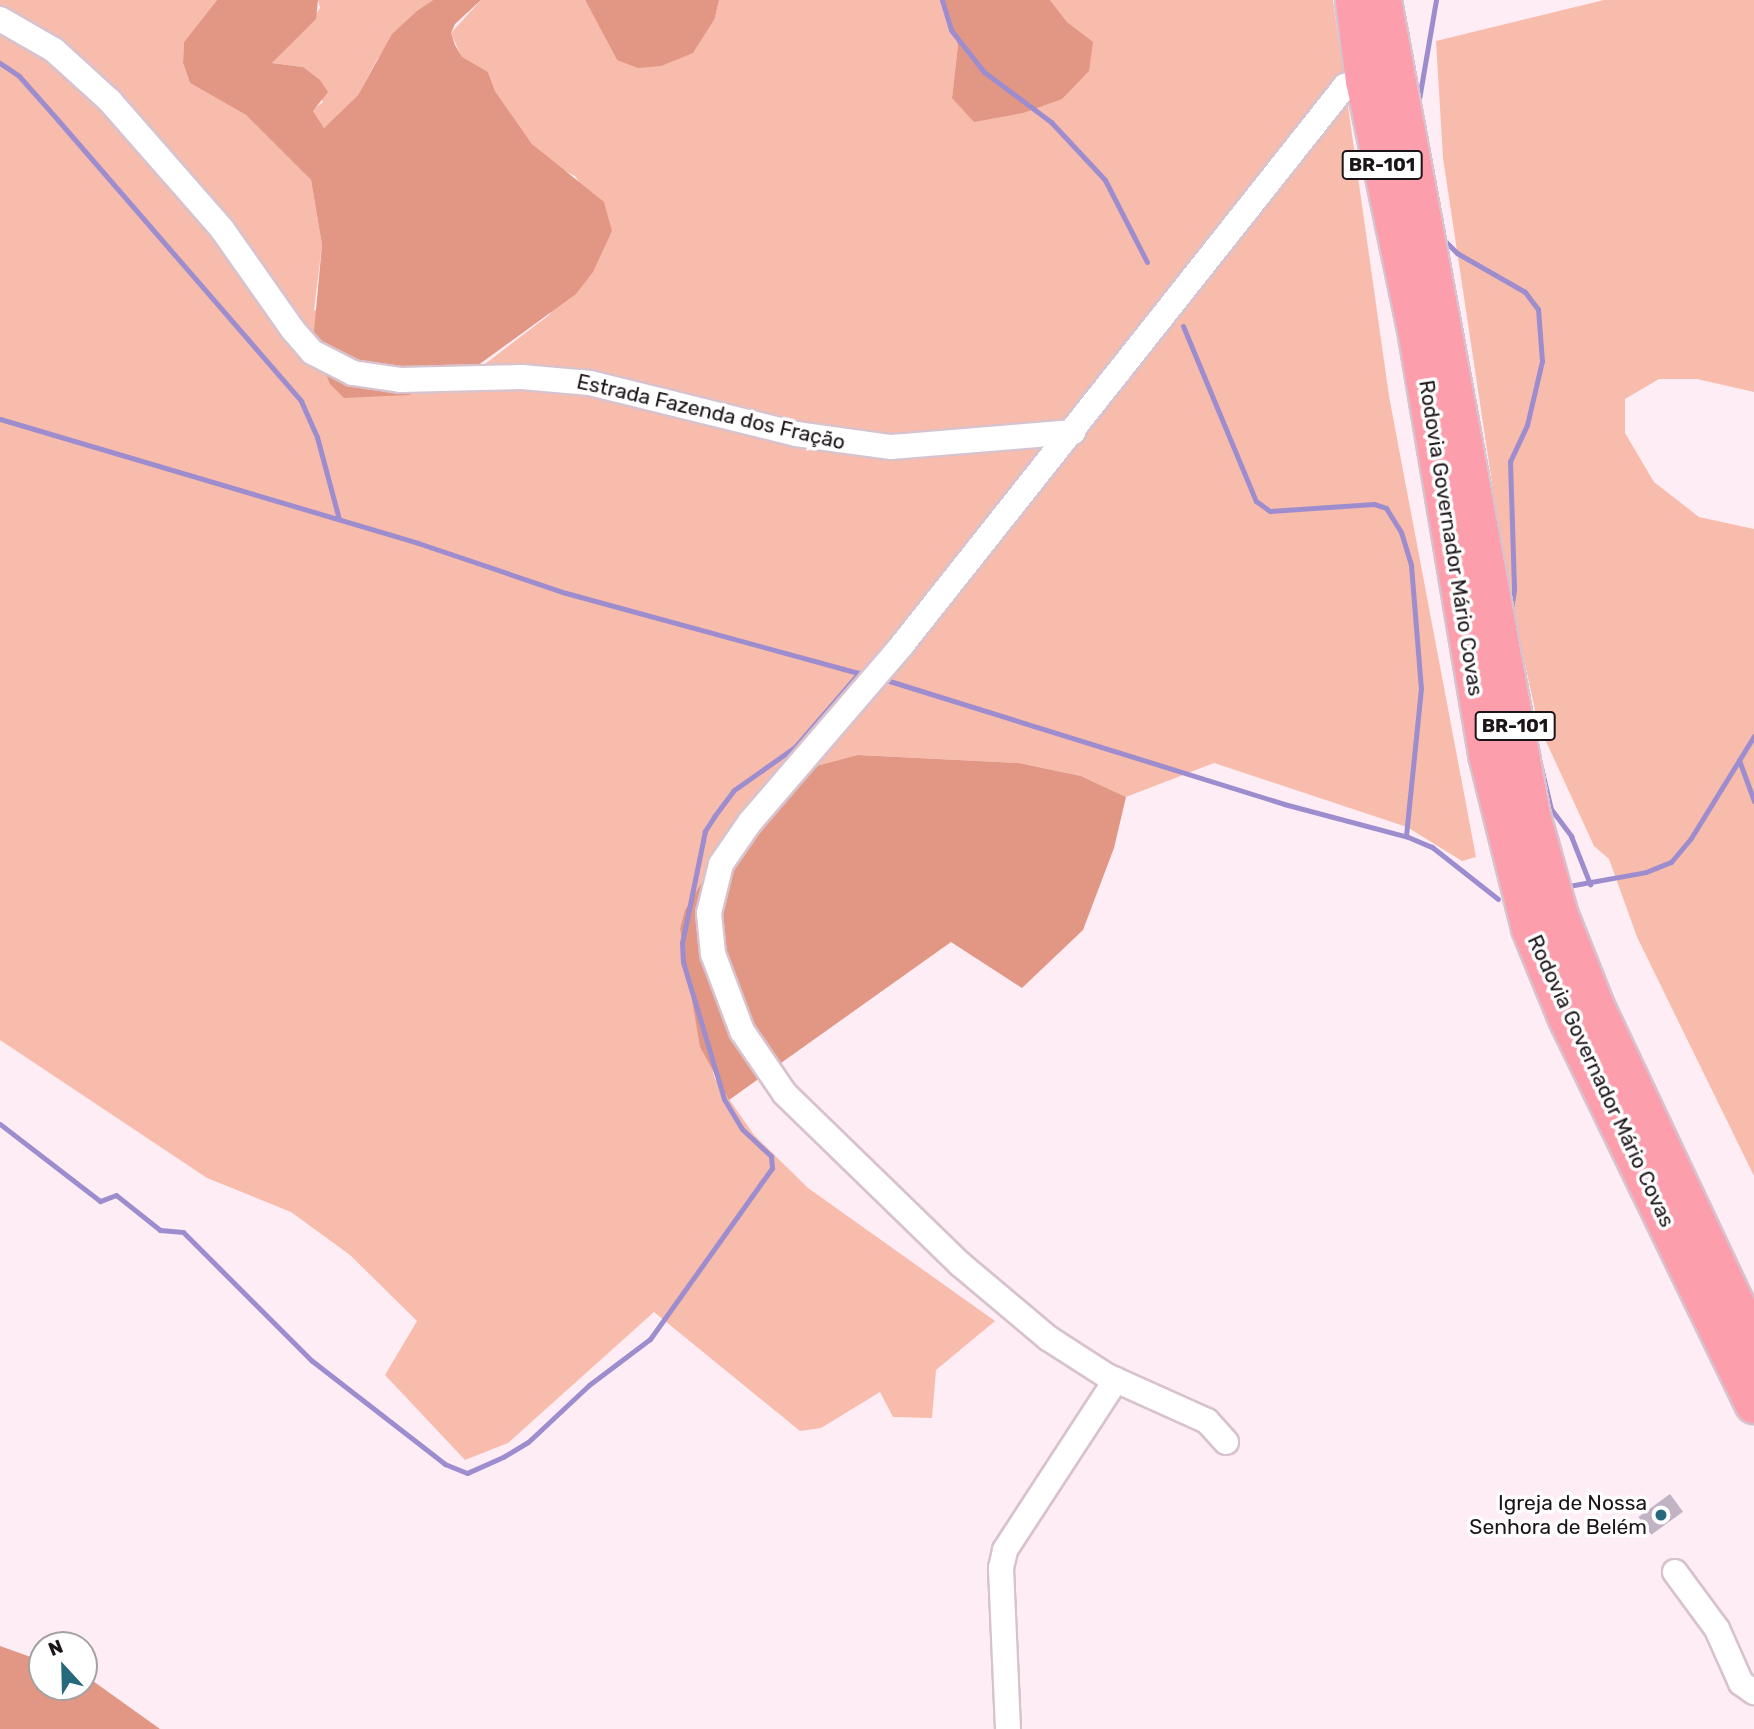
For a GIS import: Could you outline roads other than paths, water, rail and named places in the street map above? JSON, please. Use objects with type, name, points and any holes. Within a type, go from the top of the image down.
[{"type":"highway","name":"Rodovia Governador Mário Covas","points":[[1354,0],[1364,80],[1416,329],[1487,754],[1530,928],[1567,1018],[1754,1404]]},
{"type":"highway","name":"Rodovia Governador Mário Covas","points":[[1382,0],[1531,816],[1559,915],[1595,1006],[1754,1344]]},
{"type":"street","name":"Estrada Fazenda dos Fração","points":[[0,19],[54,50],[110,101],[222,229],[293,330],[313,352],[353,373],[401,380],[522,377],[590,383],[796,434],[891,447],[1073,432]]},
{"type":"street","points":[[1226,1442],[1207,1421],[1116,1380],[1048,1338],[960,1264],[785,1094],[742,1031],[713,954],[709,914],[721,864],[733,844],[867,688],[1073,432],[1345,86],[1364,80]]},
{"type":"street","points":[[1009,1729],[1001,1568],[1005,1549],[1116,1380]]},
{"type":"street","points":[[1675,1572],[1717,1629],[1741,1683],[1754,1692]]},
{"type":"waterway","points":[[942,0],[951,30],[984,72],[1051,122],[1105,180],[1147,262]]},
{"type":"waterway","points":[[1418,105],[1436,0]]},
{"type":"waterway","points":[[0,63],[19,76],[301,401],[317,437],[339,519]]},
{"type":"waterway","points":[[1443,239],[1457,253],[1525,292],[1538,309],[1542,361],[1527,425],[1510,461],[1514,590],[1511,610]]},
{"type":"waterway","points":[[1183,326],[1256,501],[1270,511],[1374,504],[1386,508],[1401,532],[1411,565],[1421,688],[1406,836]]},
{"type":"waterway","points":[[0,419],[418,543],[566,593],[859,673],[795,747],[734,790],[714,817],[705,831],[682,943],[683,962],[724,1099],[742,1129],[771,1156],[772,1168],[650,1339],[589,1385],[528,1442],[503,1457],[467,1473],[445,1464],[312,1361],[183,1232],[160,1230],[116,1195],[100,1201],[0,1124]]},
{"type":"waterway","points":[[883,679],[1284,804],[1408,837],[1432,847],[1498,899]]},
{"type":"waterway","points":[[1563,887],[1646,872],[1671,862],[1691,838],[1754,736]]},
{"type":"waterway","points":[[1739,760],[1754,801]]},
{"type":"waterway","points":[[1540,763],[1551,809],[1571,836],[1590,884]]},
{"type":"place","name":"Igreja de Nossa Senhora de Belém","points":[[1661,1515]]}]
